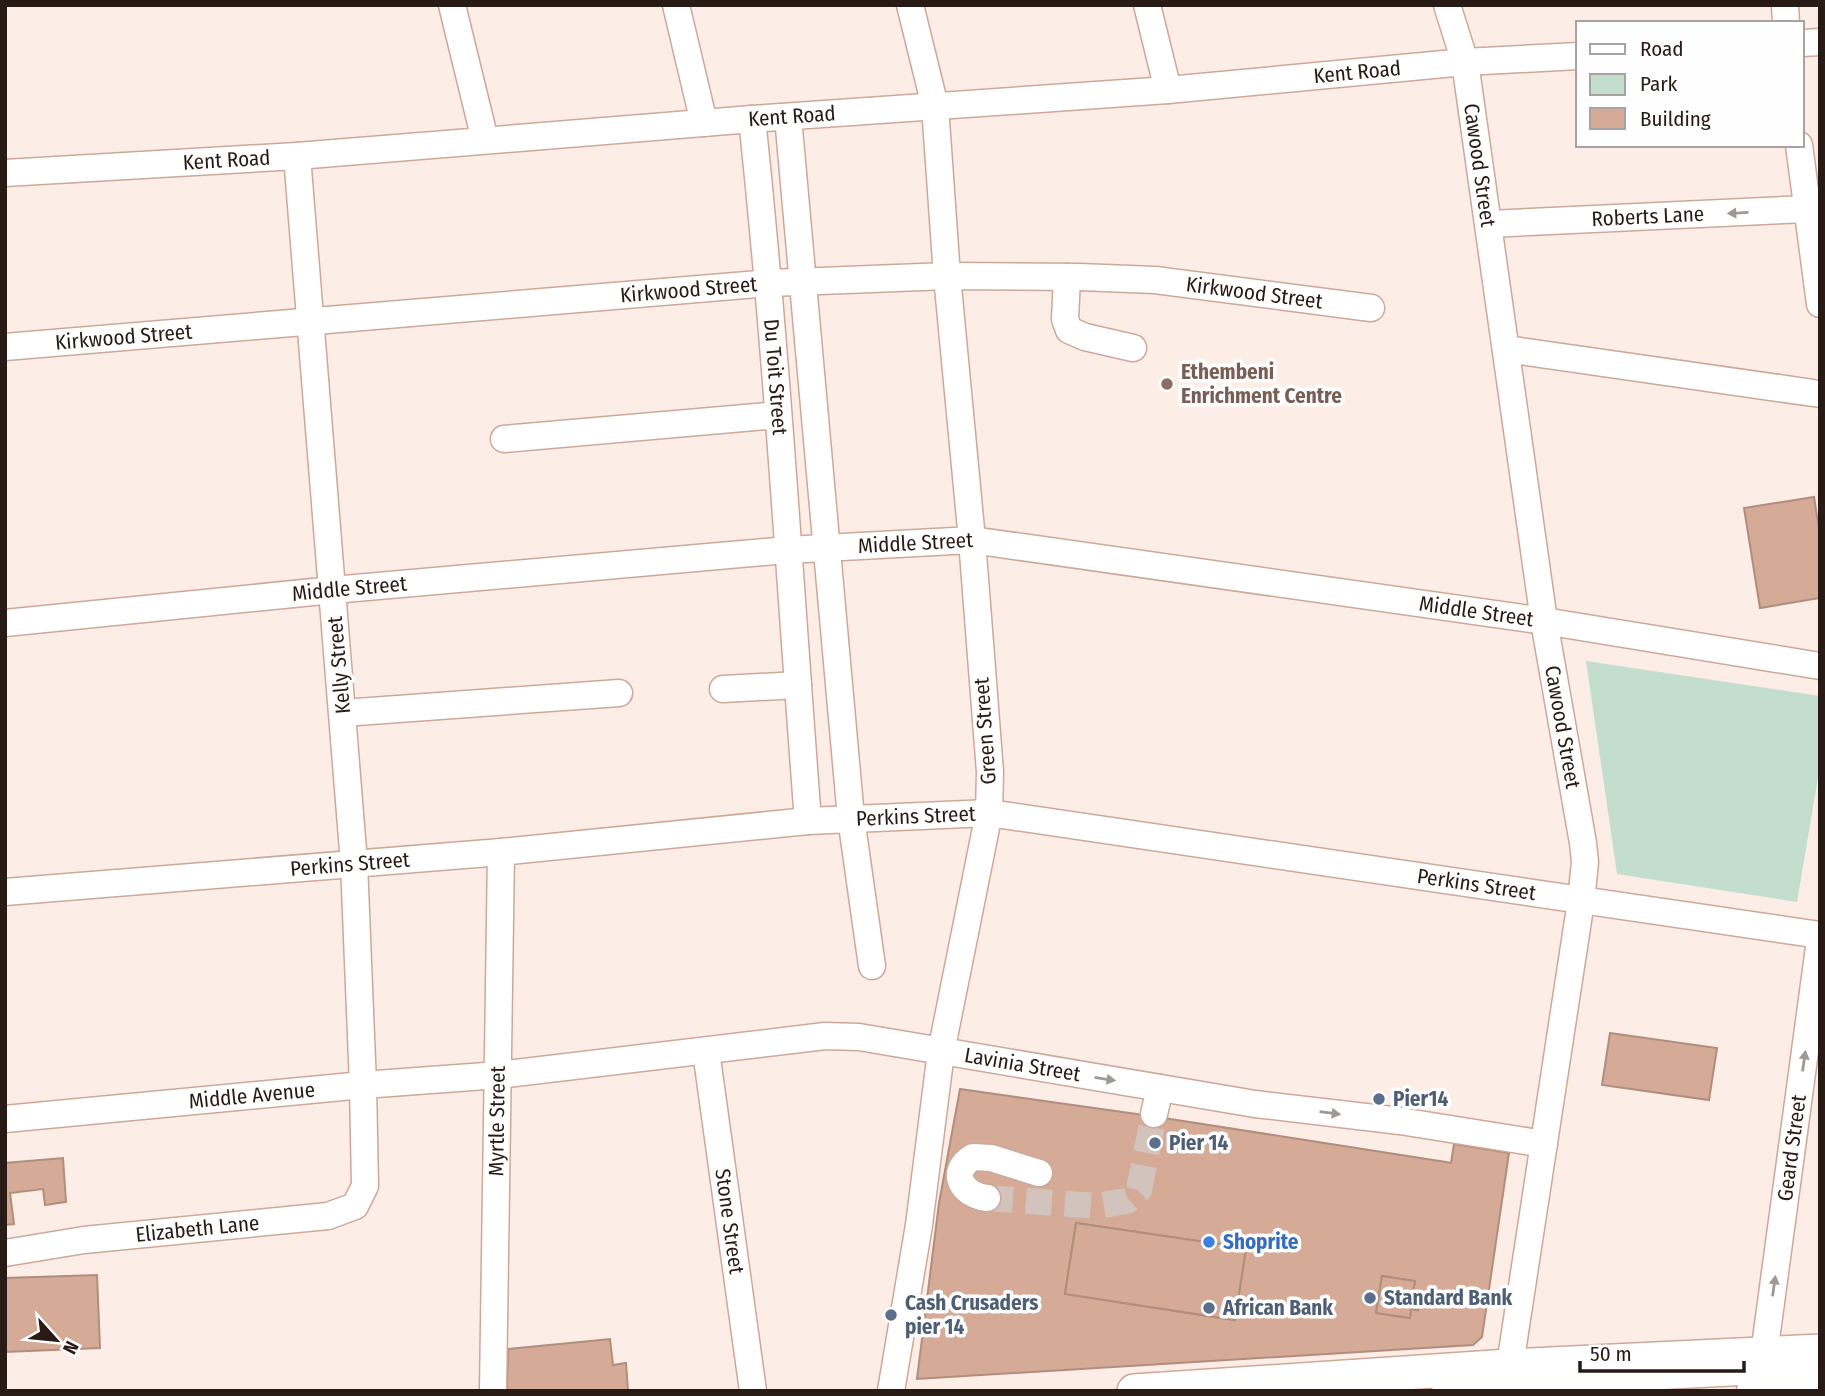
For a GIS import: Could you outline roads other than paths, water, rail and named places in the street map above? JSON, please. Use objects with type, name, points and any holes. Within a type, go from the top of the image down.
[{"type":"main road","points":[[1134,1391],[1507,1380],[1764,1354],[1820,1351]]},
{"type":"street","points":[[452,5],[485,140]]},
{"type":"street","points":[[676,5],[704,123]]},
{"type":"street","name":"Green Street","points":[[891,1391],[919,1225],[941,1052],[989,813],[990,772],[935,106],[910,5]]},
{"type":"street","points":[[1147,5],[1168,90]]},
{"type":"street","name":"Cawood Street","points":[[1447,5],[1465,62],[1544,621],[1585,862],[1507,1380]]},
{"type":"street","name":"Kent Road","points":[[5,173],[297,156],[752,119],[1168,90],[1465,62],[1576,56]]},
{"type":"street","points":[[788,117],[851,818],[872,966]]},
{"type":"street","name":"Du Toit Street","points":[[752,119],[770,283],[808,821]]},
{"type":"street","name":"Kelly Street","points":[[297,156],[354,863],[365,1174]]},
{"type":"street","points":[[1806,156],[1806,209],[1820,304]]},
{"type":"street","name":"Roberts Lane","points":[[1489,224],[1806,209]]},
{"type":"street","name":"Kirkwood Street","points":[[5,347],[770,283],[947,276],[1154,281],[1371,308]]},
{"type":"street","points":[[1067,277],[1065,319],[1069,330],[1085,337],[1133,348]]},
{"type":"street","points":[[1506,349],[1820,394]]},
{"type":"street","points":[[504,439],[778,415]]},
{"type":"street","name":"Middle Street","points":[[5,623],[333,590],[787,550],[972,540],[1544,621],[1820,666]]},
{"type":"street","points":[[723,689],[798,685]]},
{"type":"street","points":[[343,713],[619,693]]},
{"type":"street","name":"Perkins Street","points":[[5,892],[501,852],[808,821],[989,813],[1820,935]]},
{"type":"street","name":"Myrtle Street","points":[[493,1391],[501,852]]},
{"type":"street","name":"Geard Street","points":[[1764,1354],[1820,940]]},
{"type":"street","name":"Lavinia Street","points":[[499,1075],[825,1036],[859,1037],[1255,1104],[1400,1121],[1544,1144]]},
{"type":"street","name":"Stone Street","points":[[706,1051],[753,1391]]},
{"type":"street","name":"Middle Avenue","points":[[5,1119],[363,1085],[499,1075]]},
{"type":"street","points":[[1154,1114],[1160,1088]]},
{"type":"street","points":[[987,1198],[973,1196],[962,1186],[962,1167],[973,1157],[992,1158],[1039,1173]]},
{"type":"street","name":"Elizabeth Lane","points":[[5,1253],[84,1240],[328,1216],[355,1206],[365,1186],[365,1174]]},
{"type":"street","points":[[1359,1391],[1507,1380],[1820,1368]]},
{"type":"street","points":[[1750,1391],[1820,1387]]},
{"type":"tunnel","points":[[987,1198],[1097,1206],[1127,1201],[1139,1190],[1154,1114]]},
{"type":"place","name":"Ethembeni Enrichment Centre","points":[[1167,384]]},
{"type":"place","name":"Pier14","points":[[1379,1099]]},
{"type":"place","name":"Pier 14","points":[[1155,1143]]},
{"type":"place","name":"Shoprite","points":[[1209,1242]]},
{"type":"place","name":"Standard Bank","points":[[1370,1298]]},
{"type":"place","name":"African Bank","points":[[1209,1308]]},
{"type":"place","name":"Cash Crusaders pier 14","points":[[891,1315]]}]
